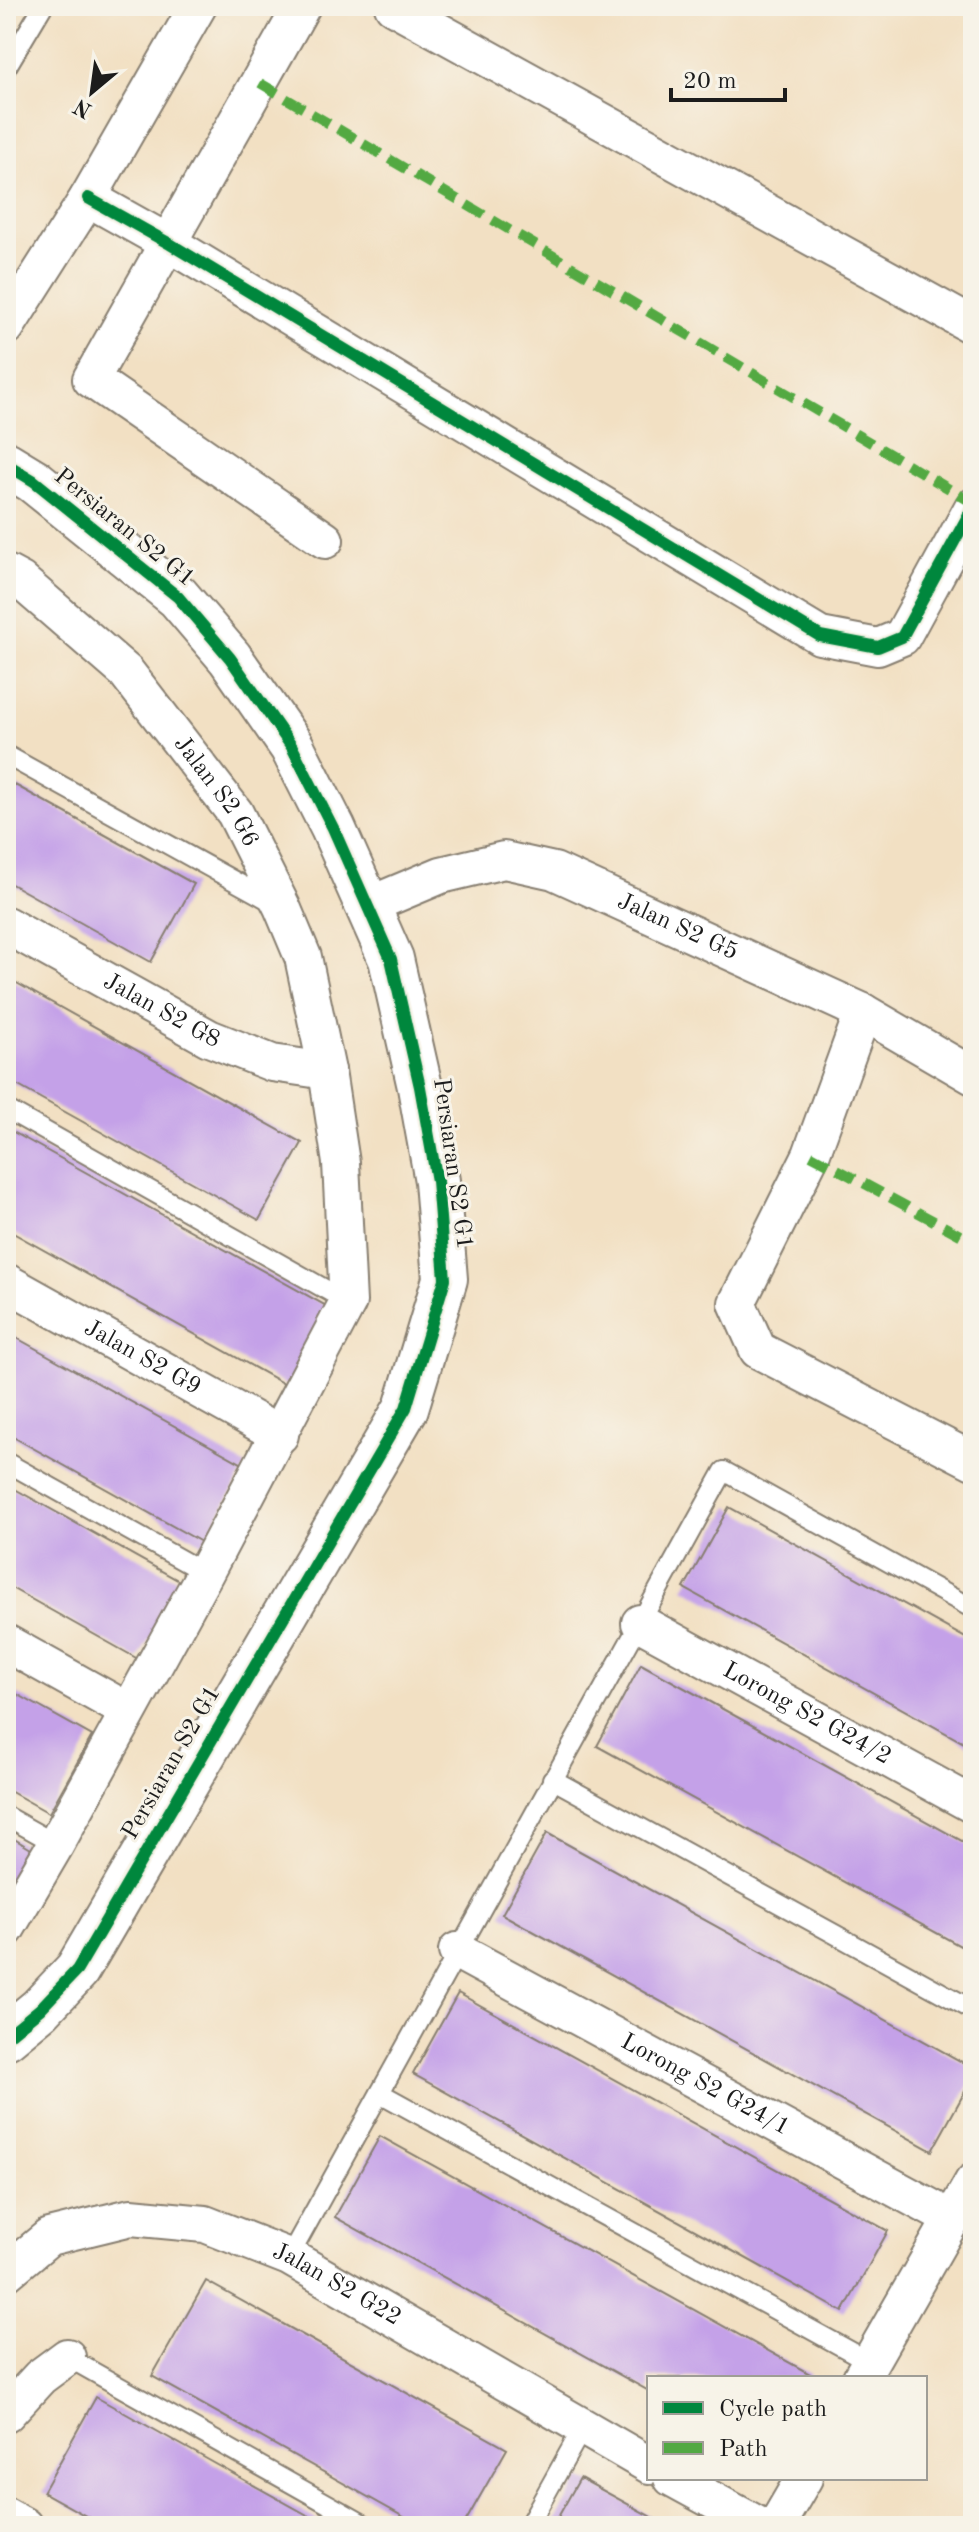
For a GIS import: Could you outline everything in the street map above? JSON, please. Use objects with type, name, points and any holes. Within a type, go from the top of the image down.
[{"type":"street","points":[[6,327],[88,198],[198,6]]},
{"type":"street","points":[[302,6],[91,379],[325,540]]},
{"type":"street","points":[[393,6],[973,326]]},
{"type":"street","points":[[88,198],[170,244],[820,636],[878,647],[902,637],[973,507]]},
{"type":"street","name":"Persiaran S2 G1","points":[[6,464],[34,481],[178,597],[230,658],[292,747],[333,828],[391,959],[420,1087],[437,1181],[445,1279],[406,1408],[77,1970],[40,2009],[6,2037]]},
{"type":"street","name":"Jalan S2 G6","points":[[6,573],[21,581],[126,672],[235,813],[282,907],[303,957],[327,1071],[341,1163],[348,1302]]},
{"type":"street","name":"Jalan S2 G5","points":[[367,906],[441,875],[504,860],[554,871],[863,1012],[973,1076]]},
{"type":"street","name":"Jalan S2 G8","points":[[6,925],[209,1038],[272,1063],[327,1071]]},
{"type":"street","points":[[863,1012],[811,1155],[737,1303],[758,1350],[973,1461]]},
{"type":"street","name":"Jalan S2 G9","points":[[6,1282],[280,1435]]},
{"type":"street","points":[[6,1929],[205,1573],[348,1302]]},
{"type":"street","name":"Lorong S2 G24/2","points":[[640,1623],[973,1805]]},
{"type":"street","points":[[6,1643],[128,1711]]},
{"type":"street","name":"Lorong S2 G24/1","points":[[457,1951],[952,2219]]},
{"type":"street","points":[[865,2370],[973,2182]]},
{"type":"street","name":"Jalan S2 G22","points":[[6,2273],[49,2237],[131,2217],[205,2224],[289,2257],[647,2464]]},
{"type":"street","points":[[6,2414],[40,2377],[67,2357]]},
{"type":"street","points":[[676,2480],[760,2526]]},
{"type":"street","points":[[776,2526],[803,2480]]},
{"type":"street","points":[[6,2516],[24,2526]]},
{"type":"lane","points":[[6,68],[43,6]]},
{"type":"lane","points":[[6,755],[282,907]]},
{"type":"lane","points":[[6,1109],[348,1302]]},
{"type":"lane","points":[[6,1462],[205,1573]]},
{"type":"lane","points":[[289,2257],[724,1471],[973,1609]]},
{"type":"lane","points":[[552,1779],[973,2010]]},
{"type":"lane","points":[[6,1816],[56,1844]]},
{"type":"lane","points":[[380,2093],[865,2370]]},
{"type":"lane","points":[[67,2357],[367,2526]]},
{"type":"lane","points":[[528,2526],[582,2429]]},
{"type":"building","points":[[6,780],[194,884],[151,962],[6,881]]},
{"type":"building","points":[[6,977],[302,1143],[259,1220],[6,1079]]},
{"type":"building","points":[[6,1128],[337,1312],[293,1389],[6,1229]]},
{"type":"building","points":[[6,1332],[246,1466],[203,1543],[6,1433]]},
{"type":"building","points":[[6,1484],[181,1582],[138,1659],[6,1585]]},
{"type":"building","points":[[729,1507],[973,1642],[973,1748],[684,1588]]},
{"type":"building","points":[[641,1664],[973,1847],[973,1953],[597,1746]]},
{"type":"building","points":[[6,1688],[92,1736],[49,1813],[6,1789]]},
{"type":"building","points":[[547,1833],[973,2068],[973,2077],[932,2151],[502,1914]]},
{"type":"building","points":[[6,1834],[31,1849],[6,1894]]},
{"type":"building","points":[[458,1993],[888,2231],[843,2312],[413,2074]]},
{"type":"building","points":[[380,2136],[810,2374],[647,2376],[647,2390],[335,2217]]},
{"type":"building","points":[[206,2281],[507,2449],[463,2526],[420,2526],[152,2376]]},
{"type":"building","points":[[96,2397],[327,2526],[104,2526],[43,2492]]},
{"type":"building","points":[[580,2478],[648,2515],[667,2526],[553,2526]]},
{"type":"marked path","points":[[260,83],[973,503]]},
{"type":"marked path","points":[[811,1155],[973,1242]]},
{"type":"cycle path","points":[[88,198],[170,244],[820,636],[878,647],[902,637],[973,507]]},
{"type":"cycle path","points":[[6,464],[34,481],[178,597],[230,658],[292,747],[333,828],[391,959],[420,1087],[437,1181],[445,1279],[406,1408],[77,1970],[40,2009],[6,2037]]}]
